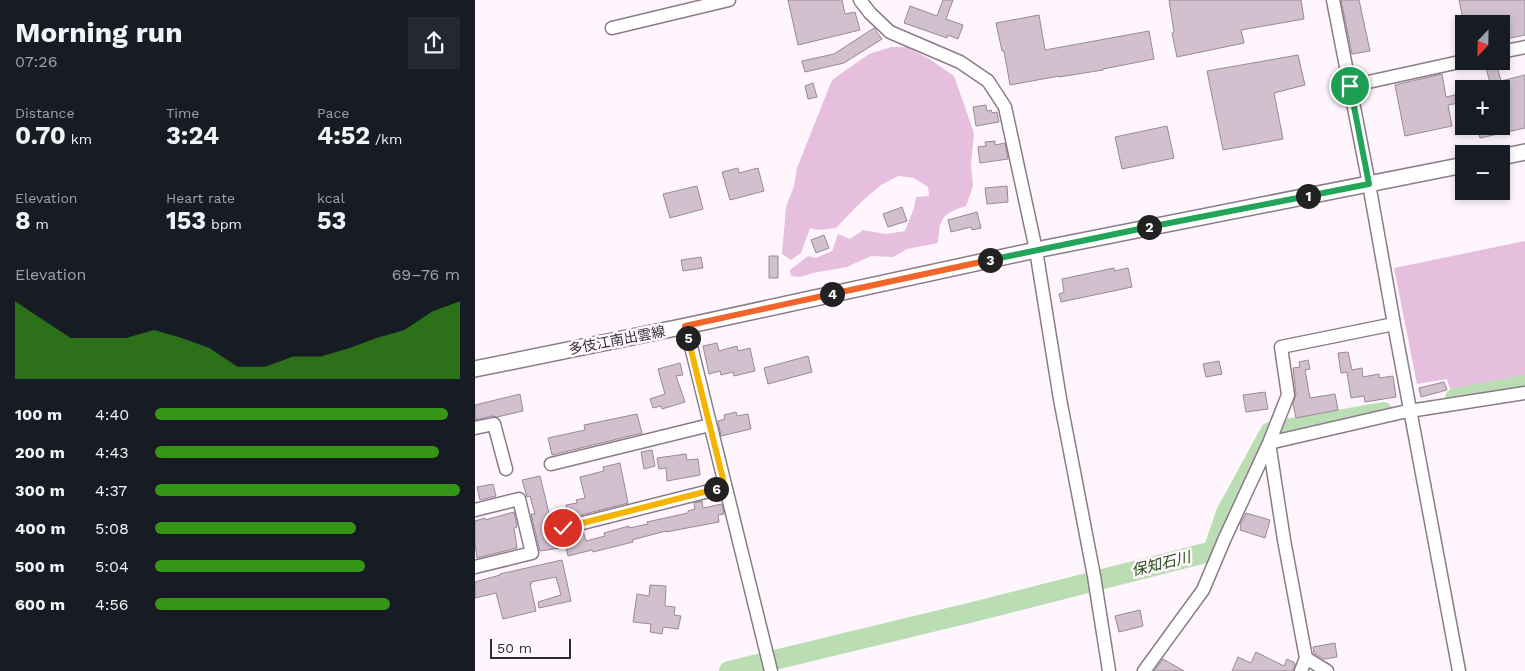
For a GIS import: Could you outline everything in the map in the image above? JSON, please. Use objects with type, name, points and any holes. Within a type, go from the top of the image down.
[{"type":"main road","points":[[1510,155],[1525,152]]},
{"type":"main road","name":"多伎江南出雲線","points":[[475,368],[685,326],[1036,250],[1455,167]]},
{"type":"street","points":[[612,28],[729,0]]},
{"type":"street","points":[[860,0],[870,13],[891,32],[960,62],[988,81],[1005,106],[1036,250],[1060,399],[1094,576],[1109,671]]},
{"type":"street","points":[[1333,0],[1459,671]]},
{"type":"street","points":[[1510,50],[1525,47]]},
{"type":"street","points":[[1350,86],[1455,63]]},
{"type":"street","points":[[1144,671],[1203,590],[1269,443],[1288,396],[1281,347],[1394,324]]},
{"type":"street","points":[[685,326],[771,671]]},
{"type":"street","points":[[1269,443],[1410,412],[1525,393]]},
{"type":"street","points":[[475,428],[494,424],[506,470]]},
{"type":"street","points":[[551,464],[710,425]]},
{"type":"street","points":[[1269,443],[1284,540],[1306,658],[1301,671]]},
{"type":"street","points":[[563,528],[725,487]]},
{"type":"street","points":[[475,510],[519,499],[531,553],[475,567]]},
{"type":"street","points":[[1306,658],[1327,671]]},
{"type":"shaded area","points":[[891,47],[907,47],[931,60],[954,76],[974,133],[971,165],[973,186],[966,206],[951,212],[943,218],[938,243],[907,249],[893,257],[871,256],[847,267],[800,277],[791,276],[790,270],[808,256],[816,258],[832,251],[838,234],[850,239],[863,230],[886,234],[905,231],[916,197],[929,196],[928,187],[914,178],[898,176],[881,185],[836,228],[818,230],[810,228],[801,253],[791,260],[782,254],[786,207],[794,186],[797,168],[832,80],[869,54]]},
{"type":"shaded area","points":[[1525,241],[1525,375],[1450,389],[1447,379],[1417,384],[1394,268]]},
{"type":"building","points":[[788,0],[842,0],[845,14],[855,12],[860,30],[798,45]]},
{"type":"building","points":[[943,0],[953,0],[946,19],[963,25],[958,39],[948,35],[947,38],[904,23],[910,6],[937,16]]},
{"type":"building","points":[[1169,0],[1301,0],[1304,19],[1241,30],[1244,43],[1177,57],[1172,33],[1174,32]]},
{"type":"building","points":[[1341,0],[1359,0],[1370,51],[1352,54]]},
{"type":"building","points":[[1459,0],[1525,0],[1525,35],[1510,38],[1510,15],[1462,15]]},
{"type":"building","points":[[1039,15],[1045,50],[1149,31],[1154,59],[1103,70],[1010,85],[1004,51],[1002,51],[996,23]]},
{"type":"building","points":[[874,28],[882,39],[844,63],[805,72],[802,61],[834,54]]},
{"type":"building","points":[[1298,55],[1305,85],[1274,93],[1283,139],[1223,150],[1207,71]]},
{"type":"building","points":[[1487,70],[1498,70],[1501,80],[1489,80]]},
{"type":"building","points":[[1442,74],[1446,97],[1455,95],[1455,104],[1448,105],[1452,126],[1405,136],[1395,85]]},
{"type":"building","points":[[1525,75],[1525,128],[1510,131],[1510,80],[1505,80]]},
{"type":"building","points":[[813,83],[817,97],[808,99],[805,86]]},
{"type":"building","points":[[986,105],[987,111],[997,112],[999,122],[976,126],[973,107]]},
{"type":"building","points":[[1167,126],[1174,158],[1122,169],[1115,137]]},
{"type":"building","points":[[1479,135],[1494,135],[1480,138]]},
{"type":"building","points":[[995,141],[995,145],[1005,143],[1008,159],[980,163],[978,147],[986,146],[985,142]]},
{"type":"building","points":[[738,168],[739,173],[758,168],[764,191],[730,200],[722,172]]},
{"type":"building","points":[[697,186],[703,209],[670,218],[663,194]]},
{"type":"building","points":[[1007,186],[1008,202],[987,204],[985,188]]},
{"type":"building","points":[[902,207],[907,221],[888,227],[883,214]]},
{"type":"building","points":[[977,212],[981,228],[972,230],[971,227],[951,232],[948,220]]},
{"type":"building","points":[[824,235],[829,248],[816,253],[811,240]]},
{"type":"building","points":[[769,256],[778,256],[778,278],[769,278]]},
{"type":"building","points":[[701,257],[703,268],[683,271],[681,260]]},
{"type":"building","points":[[1114,268],[1114,271],[1128,268],[1132,287],[1061,302],[1059,294],[1064,292],[1062,279]]},
{"type":"building","points":[[717,343],[719,351],[737,346],[738,351],[750,348],[755,371],[734,376],[733,372],[721,375],[720,371],[709,374],[703,346]]},
{"type":"building","points":[[1348,352],[1352,370],[1362,368],[1363,377],[1379,374],[1379,378],[1393,376],[1396,397],[1365,402],[1364,396],[1351,398],[1347,372],[1341,373],[1338,353]]},
{"type":"building","points":[[808,356],[812,372],[768,384],[764,368]]},
{"type":"building","points":[[1308,360],[1310,369],[1305,370],[1310,398],[1335,394],[1338,410],[1296,418],[1293,404],[1296,394],[1293,368],[1300,367],[1299,362]]},
{"type":"building","points":[[1219,361],[1222,374],[1206,377],[1203,364]]},
{"type":"building","points":[[680,363],[683,375],[676,376],[685,402],[662,409],[661,406],[653,408],[650,399],[665,394],[658,369]]},
{"type":"building","points":[[1444,382],[1447,390],[1421,397],[1419,388]]},
{"type":"building","points":[[1265,392],[1268,409],[1246,412],[1243,395]]},
{"type":"building","points":[[520,394],[523,411],[475,420],[475,405]]},
{"type":"building","points":[[736,412],[737,416],[748,414],[751,429],[721,436],[718,421],[725,419],[724,415]]},
{"type":"building","points":[[637,414],[642,433],[552,455],[548,438],[585,430],[584,425]]},
{"type":"building","points":[[652,450],[655,466],[644,469],[641,452]]},
{"type":"building","points":[[686,454],[687,460],[698,459],[700,475],[667,481],[666,468],[659,469],[657,458]]},
{"type":"building","points":[[620,463],[628,503],[569,518],[566,505],[577,503],[576,500],[585,498],[580,477],[604,471],[603,467]]},
{"type":"building","points":[[540,476],[555,538],[583,531],[586,541],[605,536],[604,533],[629,526],[629,528],[648,524],[647,522],[688,513],[688,511],[695,509],[694,503],[702,501],[703,508],[722,504],[724,514],[718,515],[719,522],[666,531],[593,552],[592,550],[568,556],[566,547],[540,551],[531,514],[535,514],[530,496],[527,497],[522,480]]},
{"type":"building","points":[[493,484],[496,496],[480,500],[477,487]]},
{"type":"building","points":[[514,512],[517,527],[514,528],[517,548],[477,558],[475,521]]},
{"type":"building","points":[[1246,513],[1270,520],[1265,538],[1240,530],[1240,525]]},
{"type":"building","points":[[562,560],[571,601],[539,608],[538,602],[561,595],[556,577],[531,582],[536,611],[503,619],[496,593],[475,598],[475,582],[500,574]]},
{"type":"building","points":[[650,585],[666,586],[665,606],[675,607],[674,615],[681,616],[678,629],[663,627],[662,634],[650,632],[651,624],[633,622],[637,594],[649,596]]},
{"type":"building","points":[[1140,610],[1143,626],[1119,632],[1115,616]]},
{"type":"building","points":[[1335,643],[1337,657],[1324,659],[1314,653],[1313,647]]},
{"type":"building","points":[[1256,652],[1284,666],[1287,659],[1295,663],[1293,671],[1232,671],[1238,657],[1251,663]]},
{"type":"building","points":[[1163,659],[1184,671],[1154,671]]},
{"type":"waterway","name":"保知石川","points":[[1455,398],[1525,385]]},
{"type":"waterway","name":"保知石川","points":[[729,671],[1213,551],[1226,513],[1270,432],[1383,412]]},
{"type":"route","points":[[563,528],[725,487],[685,326],[1036,250],[1369,184],[1350,86]]}]
